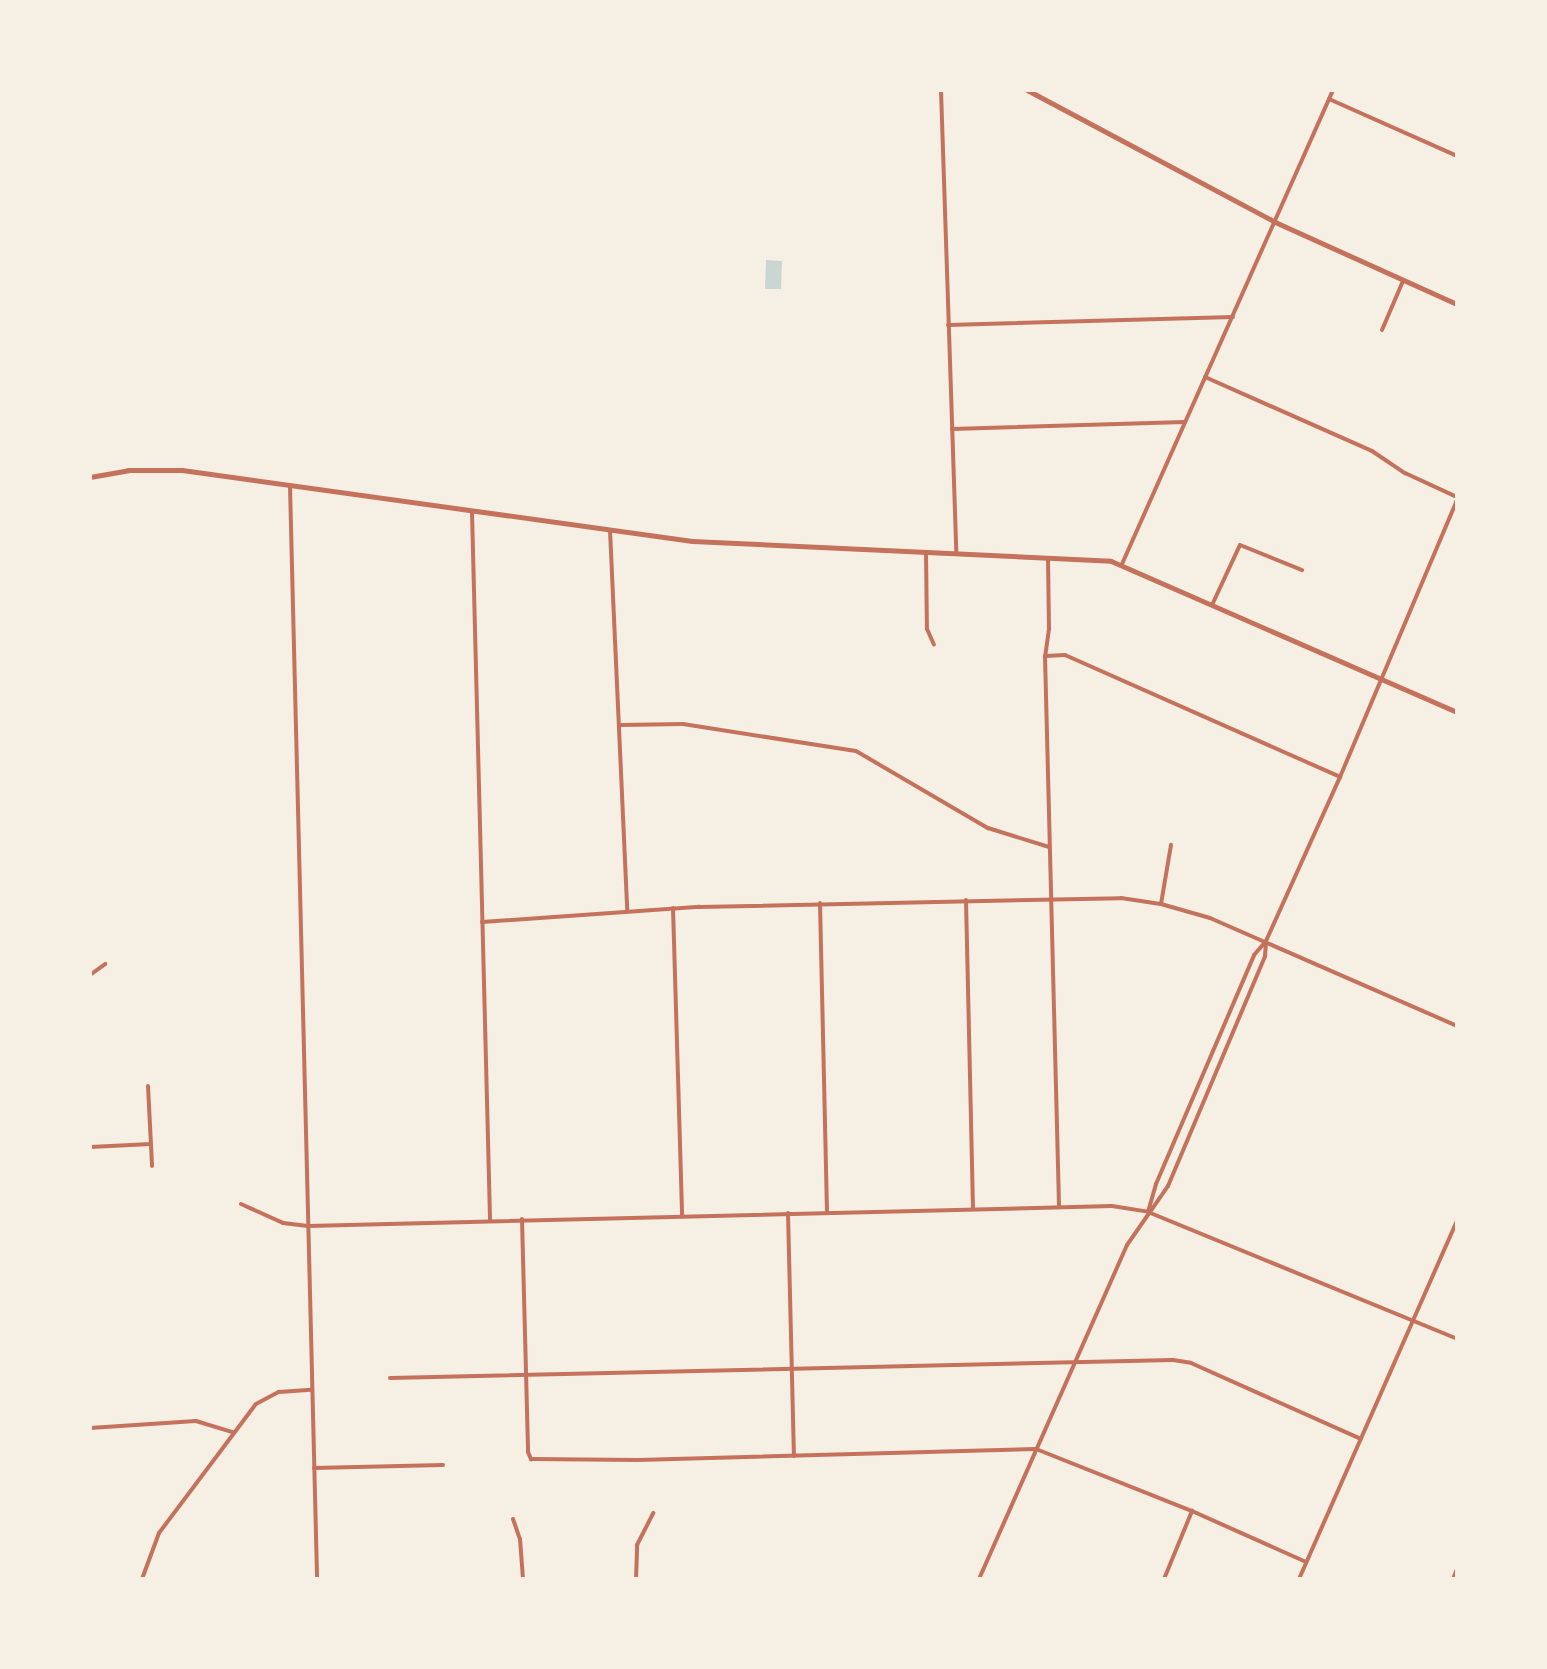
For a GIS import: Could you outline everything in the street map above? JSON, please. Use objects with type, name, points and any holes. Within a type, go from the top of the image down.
[{"type":"street","points":[[941,90],[956,553]]},
{"type":"street","points":[[1027,90],[1275,222],[1457,304]]},
{"type":"street","points":[[1122,564],[1333,90]]},
{"type":"street","points":[[1329,99],[1457,156]]},
{"type":"street","points":[[1382,330],[1403,281]]},
{"type":"street","points":[[948,325],[1233,317]]},
{"type":"street","points":[[1148,1212],[1231,1008],[1254,955],[1266,941],[1383,680],[1457,498],[1405,473],[1372,451],[1205,377]]},
{"type":"street","points":[[952,429],[1185,422]]},
{"type":"street","points":[[90,477],[155,468],[692,541],[1122,564],[1457,712]]},
{"type":"street","points":[[290,486],[317,1579]]},
{"type":"street","points":[[472,512],[490,1220]]},
{"type":"street","points":[[610,530],[627,910]]},
{"type":"street","points":[[1212,605],[1240,545],[1302,570]]},
{"type":"street","points":[[926,552],[927,629],[934,645]]},
{"type":"street","points":[[1048,558],[1049,629],[1045,656],[1059,1207]]},
{"type":"street","points":[[1045,656],[1065,655],[1340,777]]},
{"type":"street","points":[[621,725],[683,724],[856,751],[988,828],[1050,847]]},
{"type":"street","points":[[1161,904],[1171,845]]},
{"type":"street","points":[[482,922],[673,908],[1121,898],[1161,904],[1266,941],[1457,1026]]},
{"type":"street","points":[[966,900],[973,1209]]},
{"type":"street","points":[[820,903],[827,1212]]},
{"type":"street","points":[[673,908],[682,1216]]},
{"type":"street","points":[[979,1579],[1127,1245],[1168,1186],[1265,956],[1266,941]]},
{"type":"street","points":[[90,975],[105,964]]},
{"type":"street","points":[[1231,1008],[1241,1013]]},
{"type":"street","points":[[1206,1066],[1217,1070]]},
{"type":"street","points":[[148,1086],[152,1166]]},
{"type":"street","points":[[1181,1126],[1192,1130]]},
{"type":"street","points":[[90,1147],[151,1144]]},
{"type":"street","points":[[241,1204],[283,1223],[308,1226],[1112,1206],[1148,1212],[1457,1339]]},
{"type":"street","points":[[788,1213],[794,1456]]},
{"type":"street","points":[[522,1219],[528,1452],[535,1461],[1036,1449],[1192,1511],[1306,1562]]},
{"type":"street","points":[[1299,1579],[1457,1221]]},
{"type":"street","points":[[390,1378],[1173,1360],[1191,1363],[1361,1439]]},
{"type":"street","points":[[142,1579],[159,1533],[256,1404],[267,1396],[313,1390]]},
{"type":"street","points":[[90,1428],[196,1421],[234,1432]]},
{"type":"street","points":[[314,1468],[443,1465]]},
{"type":"street","points":[[1164,1579],[1192,1511]]},
{"type":"street","points":[[636,1579],[637,1545],[653,1513]]},
{"type":"street","points":[[513,1519],[520,1539],[523,1579]]},
{"type":"street","points":[[1453,1579],[1457,1569]]},
{"type":"shaded area","points":[[766,260],[782,261],[781,289],[765,289]]}]
